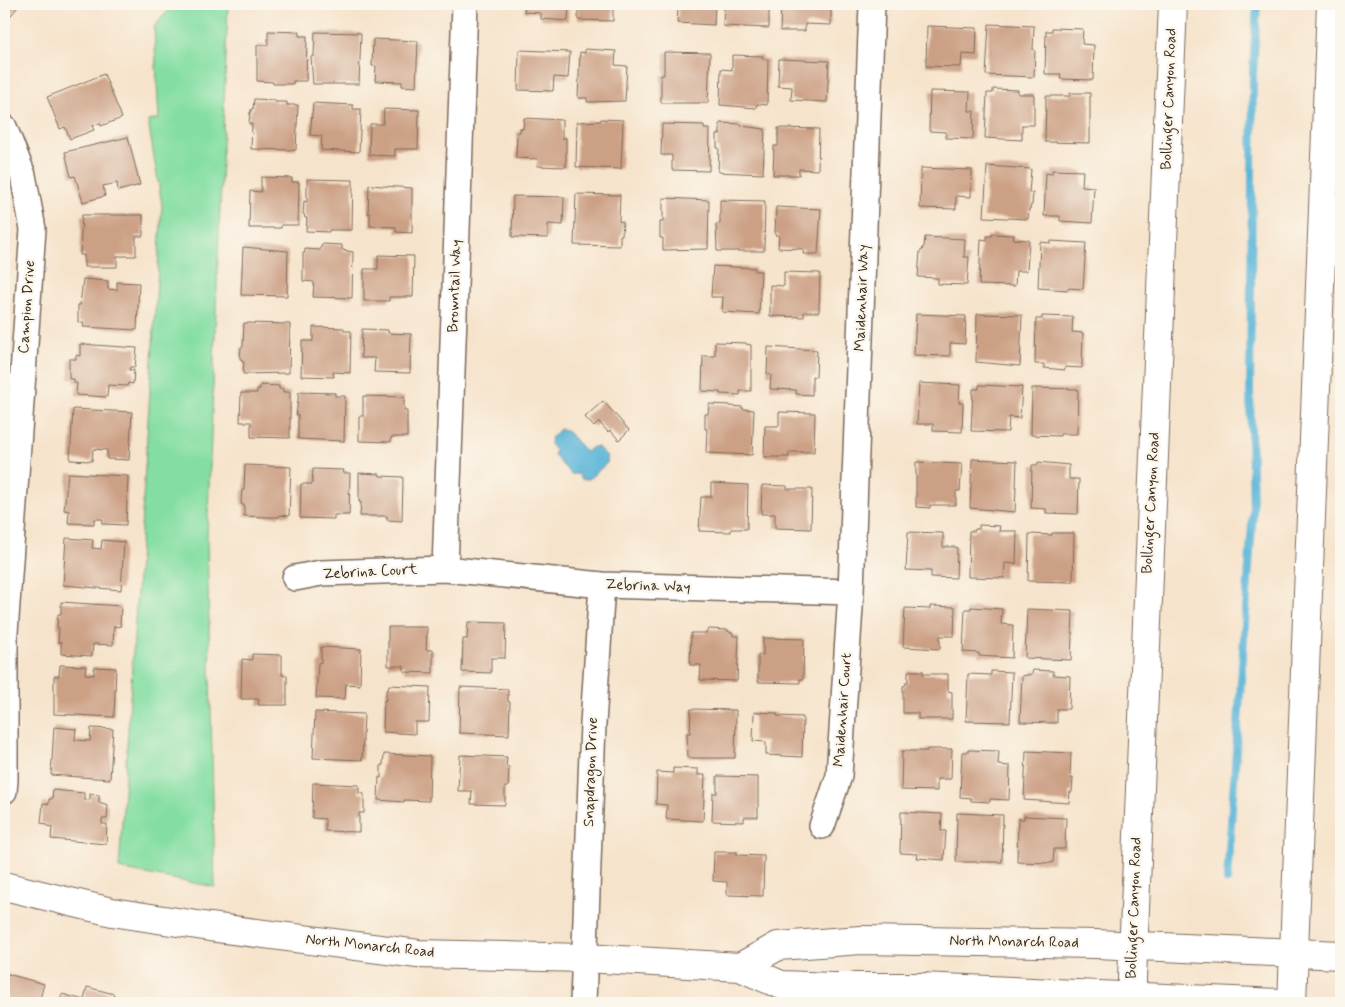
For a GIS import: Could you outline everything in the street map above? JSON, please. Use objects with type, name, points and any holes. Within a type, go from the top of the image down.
[{"type":"main road","name":"Bollinger Canyon Road","points":[[1131,1000],[1173,4]]},
{"type":"main road","points":[[1292,1003],[1331,4]]},
{"type":"main road","name":"North Monarch Road","points":[[4,886],[122,913],[210,927],[409,952],[585,958],[740,967],[781,984],[832,987],[920,987],[1131,1000],[1279,1003]]},
{"type":"main road","name":"North Monarch Road","points":[[740,967],[778,946],[861,940],[1096,944],[1341,954]]},
{"type":"street","name":"Browntail Way","points":[[446,568],[465,4]]},
{"type":"street","name":"Maidenhair Way","points":[[851,592],[872,4]]},
{"type":"street","name":"Campion Drive","points":[[4,127],[23,175],[33,229],[4,633],[4,791]]},
{"type":"street","name":"Zebrina Court","points":[[295,578],[321,573],[446,568]]},
{"type":"street","name":"Zebrina Way","points":[[446,568],[602,585],[851,592]]},
{"type":"street","name":"Snapdragon Drive","points":[[583,1003],[593,724],[602,585]]},
{"type":"street","name":"Maidenhair Court","points":[[822,826],[839,776],[851,592]]},
{"type":"shaded area","points":[[1341,717],[1341,846],[1337,829]]},
{"type":"green space","points":[[172,4],[228,4],[207,540],[215,887],[119,869],[162,205],[148,121],[159,119],[154,27]]},
{"type":"water","points":[[560,429],[566,430],[586,452],[592,447],[598,447],[607,457],[607,463],[589,479],[582,479],[578,474],[571,474],[554,456],[555,450],[550,444],[551,438]]},
{"type":"building","points":[[4,4],[20,4],[4,24]]},
{"type":"building","points":[[374,4],[398,4],[398,8],[374,7]]},
{"type":"building","points":[[525,4],[569,4],[568,21],[541,19],[541,13],[524,12]]},
{"type":"building","points":[[578,4],[626,4],[626,6],[613,6],[613,21],[578,20]]},
{"type":"building","points":[[667,4],[715,4],[714,25],[677,23],[678,8],[666,8]]},
{"type":"building","points":[[724,4],[769,4],[769,28],[723,26]]},
{"type":"building","points":[[781,4],[831,4],[831,25],[805,24],[805,31],[780,31]]},
{"type":"building","points":[[989,24],[1034,26],[1034,77],[986,75]]},
{"type":"building","points":[[927,26],[977,28],[976,55],[962,54],[961,67],[926,66]]},
{"type":"building","points":[[1052,28],[1083,29],[1082,44],[1094,45],[1093,80],[1060,79],[1061,74],[1045,74],[1046,31],[1052,31]]},
{"type":"building","points":[[268,31],[299,32],[299,36],[307,36],[306,81],[293,81],[293,84],[273,84],[273,82],[257,81],[257,45],[268,45]]},
{"type":"building","points":[[315,32],[361,33],[359,84],[313,84],[311,57],[314,56]]},
{"type":"building","points":[[373,39],[418,41],[416,87],[402,86],[402,82],[375,81],[376,66],[372,66]]},
{"type":"building","points":[[585,49],[616,51],[615,65],[627,66],[625,101],[587,102],[587,98],[578,98],[580,52],[585,53]]},
{"type":"building","points":[[519,50],[570,52],[568,78],[554,77],[553,91],[518,90]]},
{"type":"building","points":[[664,52],[710,53],[708,103],[661,103],[661,75],[664,75]]},
{"type":"building","points":[[732,55],[763,56],[762,59],[768,59],[767,105],[757,104],[756,108],[720,105],[721,69],[732,70]]},
{"type":"building","points":[[779,59],[829,61],[827,102],[791,100],[792,87],[778,86]]},
{"type":"building","points":[[104,74],[122,118],[101,126],[100,123],[92,126],[94,130],[70,139],[65,127],[60,129],[47,97]]},
{"type":"building","points":[[993,89],[1018,90],[1018,94],[1034,94],[1034,125],[1022,125],[1022,140],[985,138],[987,93],[993,93]]},
{"type":"building","points":[[930,91],[970,92],[969,111],[974,111],[973,139],[946,138],[946,132],[929,131]]},
{"type":"building","points":[[1070,93],[1090,93],[1090,143],[1045,142],[1046,96],[1070,96]]},
{"type":"building","points":[[254,99],[275,100],[275,102],[287,102],[287,105],[298,105],[296,150],[251,149],[252,124],[249,124]]},
{"type":"building","points":[[313,103],[353,105],[353,109],[361,109],[359,152],[321,150],[322,136],[310,135]]},
{"type":"building","points":[[384,109],[419,110],[418,149],[395,149],[395,156],[369,155],[370,124],[383,124]]},
{"type":"building","points":[[524,118],[562,120],[562,138],[566,138],[566,167],[537,166],[538,159],[516,158],[517,132],[520,132],[520,128],[523,129]]},
{"type":"building","points":[[601,119],[623,120],[621,169],[576,167],[577,122],[601,121]]},
{"type":"building","points":[[720,123],[741,124],[741,126],[765,129],[763,174],[718,172],[719,148],[717,148],[717,134],[720,134]]},
{"type":"building","points":[[662,124],[704,125],[704,129],[710,129],[709,171],[672,170],[672,155],[661,155]]},
{"type":"building","points":[[778,128],[819,129],[818,170],[799,169],[799,175],[773,175],[774,146],[778,146]]},
{"type":"building","points":[[128,137],[140,185],[118,191],[117,183],[103,186],[105,196],[83,202],[75,176],[71,177],[65,152]]},
{"type":"building","points":[[987,166],[1031,169],[1029,193],[1033,193],[1028,219],[984,217]]},
{"type":"building","points":[[921,168],[972,170],[971,197],[956,196],[956,209],[920,208]]},
{"type":"building","points":[[1052,170],[1083,171],[1082,186],[1094,187],[1092,223],[1060,221],[1060,216],[1044,216],[1046,173],[1052,174]]},
{"type":"building","points":[[261,177],[292,178],[292,182],[299,182],[298,225],[281,225],[281,228],[249,228],[250,191],[261,192]]},
{"type":"building","points":[[307,179],[353,180],[352,230],[306,231],[307,218],[303,214],[304,201],[307,202]]},
{"type":"building","points":[[369,185],[412,188],[412,233],[396,232],[396,227],[370,226],[370,213],[368,214]]},
{"type":"building","points":[[576,194],[620,195],[619,221],[623,222],[620,246],[574,245]]},
{"type":"building","points":[[513,196],[564,197],[563,225],[548,224],[548,238],[512,237]]},
{"type":"building","points":[[663,198],[709,200],[708,249],[663,250],[663,238],[660,238],[660,222],[663,222]]},
{"type":"building","points":[[720,200],[765,201],[764,251],[717,251],[716,224],[720,224]]},
{"type":"building","points":[[776,207],[821,209],[818,254],[803,254],[804,249],[778,248],[779,235],[775,235]]},
{"type":"building","points":[[82,215],[143,215],[143,236],[136,236],[136,256],[117,256],[117,267],[84,267],[84,255],[80,255]]},
{"type":"building","points":[[992,234],[1014,235],[1013,239],[1029,240],[1027,271],[1016,271],[1015,286],[979,285],[981,239],[987,240],[987,236],[992,236]]},
{"type":"building","points":[[925,237],[965,239],[964,257],[969,257],[967,285],[938,284],[938,278],[918,277],[920,251],[924,247]]},
{"type":"building","points":[[1051,241],[1086,243],[1083,289],[1038,288],[1040,242],[1051,243]]},
{"type":"building","points":[[322,244],[342,245],[342,250],[353,252],[352,298],[313,297],[314,282],[303,281],[303,253],[305,253],[305,249],[320,250]]},
{"type":"building","points":[[243,247],[288,251],[287,296],[241,295]]},
{"type":"building","points":[[378,255],[414,256],[413,297],[389,297],[389,301],[364,301],[364,269],[378,269]]},
{"type":"building","points":[[713,266],[755,268],[755,271],[761,271],[759,314],[722,312],[723,297],[711,297]]},
{"type":"building","points":[[784,272],[820,273],[819,312],[804,312],[804,317],[770,316],[770,285],[784,286]]},
{"type":"building","points":[[83,279],[108,281],[108,289],[117,290],[117,282],[139,283],[137,330],[83,327],[84,323],[78,322],[78,305],[80,305]]},
{"type":"building","points":[[916,314],[966,316],[965,344],[950,343],[950,356],[914,355]]},
{"type":"building","points":[[977,314],[1022,315],[1020,366],[976,362]]},
{"type":"building","points":[[1042,316],[1073,317],[1072,332],[1083,333],[1082,368],[1065,367],[1065,370],[1044,368],[1044,364],[1035,364],[1036,319],[1042,319]]},
{"type":"building","points":[[244,323],[290,324],[289,373],[243,374],[244,362],[240,359],[241,347],[243,347]]},
{"type":"building","points":[[313,327],[344,328],[344,331],[351,331],[350,373],[333,372],[334,377],[301,376],[302,341],[313,341]]},
{"type":"building","points":[[362,329],[388,330],[388,333],[411,334],[410,373],[374,372],[375,358],[361,358]]},
{"type":"building","points":[[715,342],[746,343],[751,345],[751,391],[740,391],[740,395],[702,391],[703,356],[715,356]]},
{"type":"building","points":[[80,344],[137,348],[135,367],[130,367],[129,370],[134,370],[133,384],[128,383],[127,386],[108,385],[107,397],[76,395],[77,383],[74,383],[74,379],[69,379],[69,359],[76,359],[76,355],[80,356]]},
{"type":"building","points":[[768,347],[817,350],[816,377],[812,376],[812,395],[796,394],[796,390],[770,389],[771,375],[767,374]]},
{"type":"building","points":[[919,383],[960,385],[959,403],[963,403],[962,432],[933,431],[933,424],[917,424]]},
{"type":"building","points":[[260,385],[279,386],[279,389],[283,389],[283,392],[290,392],[290,438],[251,437],[251,422],[240,422],[241,393],[257,393]]},
{"type":"building","points":[[979,385],[1022,387],[1020,418],[1009,417],[1008,432],[971,431],[973,389],[979,389]]},
{"type":"building","points":[[1032,388],[1078,389],[1077,434],[1060,434],[1060,436],[1031,435]]},
{"type":"building","points":[[299,392],[335,393],[335,396],[345,396],[344,441],[298,439],[298,415],[296,415]]},
{"type":"building","points":[[363,396],[404,397],[404,411],[407,411],[407,437],[391,437],[391,442],[359,441],[359,416],[363,416]]},
{"type":"building","points":[[603,401],[629,430],[619,440],[599,422],[594,427],[585,417]]},
{"type":"building","points":[[709,404],[730,405],[754,410],[752,455],[706,453],[707,429],[705,429],[705,414],[708,414]]},
{"type":"building","points":[[73,409],[132,412],[129,460],[107,459],[107,450],[93,449],[92,461],[70,460]]},
{"type":"building","points":[[779,412],[815,413],[814,452],[789,452],[789,457],[764,457],[765,426],[779,426]]},
{"type":"building","points":[[972,459],[1017,461],[1015,512],[970,508]]},
{"type":"building","points":[[916,462],[962,464],[960,491],[956,491],[956,505],[930,505],[930,508],[916,507]]},
{"type":"building","points":[[1038,462],[1069,465],[1069,479],[1079,479],[1078,514],[1046,513],[1046,509],[1031,508],[1032,465],[1038,465]]},
{"type":"building","points":[[245,465],[291,467],[289,516],[244,516],[244,505],[241,502],[242,490],[244,490]]},
{"type":"building","points":[[313,469],[344,470],[343,473],[350,473],[349,515],[334,515],[334,519],[300,518],[301,484],[312,484]]},
{"type":"building","points":[[68,473],[128,476],[126,525],[102,524],[103,519],[94,519],[94,524],[68,523],[69,511],[64,510]]},
{"type":"building","points":[[359,473],[403,477],[402,521],[387,520],[387,516],[360,516]]},
{"type":"building","points":[[711,483],[748,485],[747,529],[731,529],[731,532],[699,531],[701,497],[711,497]]},
{"type":"building","points":[[762,485],[787,486],[787,489],[812,489],[811,529],[775,528],[775,514],[761,514]]},
{"type":"building","points":[[979,525],[1000,526],[999,531],[1017,531],[1016,564],[1005,563],[1004,578],[968,577],[969,531],[979,529]]},
{"type":"building","points":[[908,532],[943,533],[943,547],[957,547],[956,578],[931,577],[931,571],[906,570]]},
{"type":"building","points":[[1052,533],[1074,533],[1073,582],[1028,581],[1029,534],[1052,535]]},
{"type":"building","points":[[66,538],[93,540],[92,548],[101,549],[102,540],[124,542],[121,590],[63,585]]},
{"type":"building","points":[[61,602],[121,606],[120,627],[114,626],[113,645],[93,644],[92,656],[61,654],[61,642],[58,642],[59,628],[57,628],[58,614],[61,614]]},
{"type":"building","points":[[930,606],[955,607],[954,636],[940,636],[940,649],[903,647],[905,608],[930,609]]},
{"type":"building","points":[[971,607],[1002,609],[1001,624],[1013,625],[1012,658],[979,656],[979,653],[963,652],[965,609],[971,609]]},
{"type":"building","points":[[1027,609],[1073,611],[1071,660],[1025,658]]},
{"type":"building","points":[[468,622],[506,623],[505,658],[491,658],[491,673],[462,672],[463,639],[467,639]]},
{"type":"building","points":[[388,627],[427,627],[426,650],[433,650],[433,673],[404,672],[404,666],[388,666]]},
{"type":"building","points":[[709,629],[728,630],[733,633],[733,636],[739,636],[737,681],[700,680],[701,665],[690,665],[691,633],[706,633]]},
{"type":"building","points":[[763,638],[804,639],[803,679],[800,679],[800,683],[758,682],[758,655],[763,655]]},
{"type":"building","points":[[321,647],[361,649],[360,685],[346,684],[345,699],[316,698]]},
{"type":"building","points":[[252,654],[282,655],[282,675],[287,676],[287,705],[258,705],[259,699],[241,699],[242,659],[252,660]]},
{"type":"building","points":[[60,665],[86,666],[85,674],[94,675],[94,667],[116,668],[114,717],[54,714],[54,676],[59,676]]},
{"type":"building","points":[[1033,670],[1053,671],[1053,675],[1070,676],[1069,709],[1057,709],[1057,723],[1020,722],[1022,676],[1032,674]]},
{"type":"building","points":[[908,671],[923,671],[923,674],[948,674],[948,691],[952,692],[952,719],[918,719],[918,713],[903,713],[903,686],[908,682]]},
{"type":"building","points":[[991,671],[1012,672],[1010,722],[966,721],[968,674],[991,675]]},
{"type":"building","points":[[389,685],[430,687],[429,722],[415,722],[415,734],[383,732],[384,700],[386,700],[386,690],[388,690]]},
{"type":"building","points":[[460,687],[508,689],[508,702],[510,702],[509,735],[459,733]]},
{"type":"building","points":[[691,709],[736,710],[735,758],[688,758],[687,733],[690,733]]},
{"type":"building","points":[[315,712],[364,714],[362,760],[313,758]]},
{"type":"building","points":[[754,712],[777,713],[777,716],[803,717],[802,757],[766,755],[766,742],[753,741]]},
{"type":"building","points":[[54,727],[76,729],[75,740],[90,741],[91,728],[113,729],[110,779],[51,775]]},
{"type":"building","points":[[927,749],[952,749],[951,779],[937,779],[937,791],[901,790],[902,751],[927,751]]},
{"type":"building","points":[[968,750],[999,751],[998,765],[1010,766],[1009,800],[971,801],[971,798],[960,797],[962,752],[968,752]]},
{"type":"building","points":[[1026,751],[1071,753],[1070,778],[1073,778],[1069,803],[1024,800]]},
{"type":"building","points":[[384,754],[430,756],[429,801],[378,800],[379,777],[381,778],[381,765],[383,765]]},
{"type":"building","points":[[460,755],[507,757],[506,767],[509,767],[508,787],[505,787],[505,805],[471,804],[472,791],[458,791]]},
{"type":"building","points":[[673,768],[698,769],[698,775],[705,775],[703,821],[666,819],[667,805],[656,804],[657,772],[673,773]]},
{"type":"building","points":[[717,776],[758,777],[758,817],[744,817],[744,822],[712,821],[713,793],[717,793]]},
{"type":"building","points":[[313,783],[359,785],[359,793],[364,794],[364,813],[359,813],[359,832],[325,831],[325,819],[312,818]]},
{"type":"building","points":[[53,790],[84,793],[84,800],[90,800],[90,794],[99,795],[99,802],[108,805],[107,819],[102,819],[102,824],[107,824],[106,844],[51,839],[52,827],[41,823],[43,803],[49,804],[49,799],[52,799]]},
{"type":"building","points":[[901,812],[942,814],[941,831],[946,831],[944,860],[917,858],[918,854],[900,853]]},
{"type":"building","points":[[957,813],[1003,815],[1002,862],[956,862]]},
{"type":"building","points":[[1024,816],[1066,818],[1065,849],[1054,849],[1053,863],[1017,862],[1018,819],[1024,819]]},
{"type":"building","points":[[714,852],[737,852],[737,855],[764,856],[763,896],[727,895],[727,882],[713,881]]},
{"type":"building","points":[[4,973],[44,984],[39,1003],[4,1003]]},
{"type":"building","points":[[87,987],[114,994],[112,1003],[59,1003],[62,994],[84,1000]]},
{"type":"waterway","points":[[1227,880],[1253,510],[1250,392],[1253,73],[1257,4]]}]
